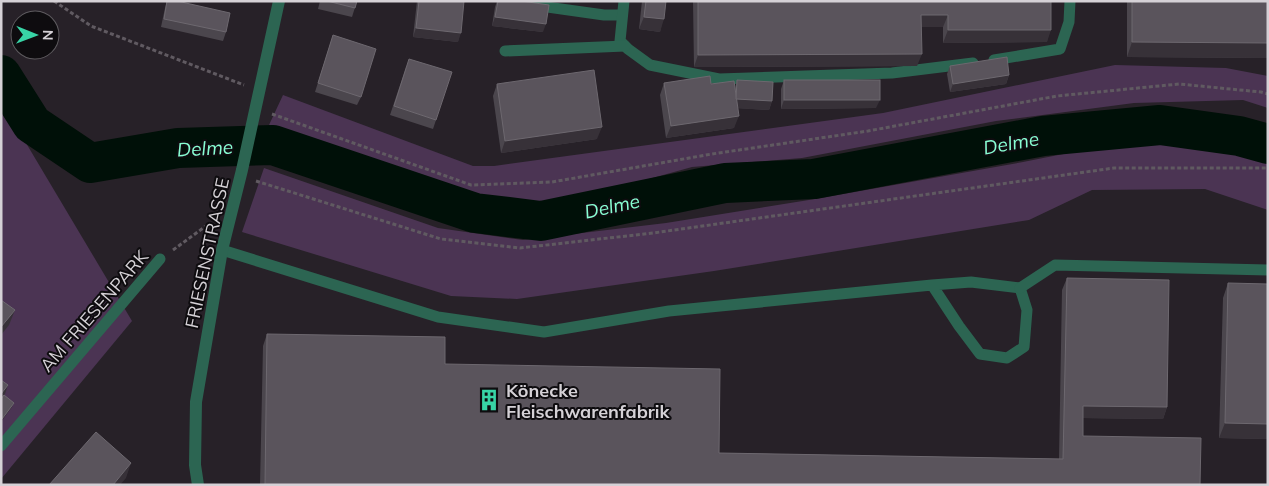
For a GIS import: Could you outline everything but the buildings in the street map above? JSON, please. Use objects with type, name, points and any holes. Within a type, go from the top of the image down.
[{"type":"street","name":"FRIESENSTRASSE","points":[[198,485],[195,465],[196,402],[222,250],[279,1]]},
{"type":"lane","points":[[504,1],[604,15],[622,15]]},
{"type":"lane","points":[[624,1],[620,41],[625,46],[650,65],[719,79],[892,73],[1010,58],[1060,49],[1070,22],[1070,1]]},
{"type":"lane","points":[[504,51],[625,46]]},
{"type":"lane","points":[[222,250],[438,317],[544,332],[669,311],[932,285],[971,282],[1020,288],[1056,265],[1268,270]]},
{"type":"lane","name":"AM FRIESENPARK","points":[[1,446],[160,260]]},
{"type":"lane","points":[[932,285],[980,354],[1007,358],[1024,347],[1027,310],[1020,288]]},
{"type":"path","points":[[54,1],[92,26],[259,91]]},
{"type":"path","points":[[254,113],[471,185],[552,182],[712,154],[868,131],[1057,96],[1179,84],[1268,94]]},
{"type":"path","points":[[241,173],[441,239],[520,248],[653,233],[1114,168],[1268,168]]},
{"type":"path","name":"AM FRIESENPARK","points":[[160,260],[212,222],[228,224]]},
{"type":"shaded area","points":[[1115,65],[1226,68],[1268,76],[1268,108],[1243,100],[1134,103],[996,121],[802,158],[692,167],[548,207],[473,199],[269,125],[283,95],[473,166],[494,166],[883,113]]},
{"type":"shaded area","points":[[1,101],[132,321],[1,479]]},
{"type":"shaded area","points":[[1149,137],[1268,159],[1268,210],[1205,189],[1092,190],[1029,220],[714,271],[517,299],[451,296],[242,232],[264,168],[438,228],[523,240],[666,223],[815,199],[1023,162]]},
{"type":"waterway","name":"Delme","points":[[1,75],[32,124],[90,163],[178,148],[273,145],[475,213],[541,221],[725,183],[814,179],[1043,136],[1160,125],[1239,136],[1268,144]]},
{"type":"place","name":"Könecke Fleischwarenfabrik","points":[[489,400]]}]
